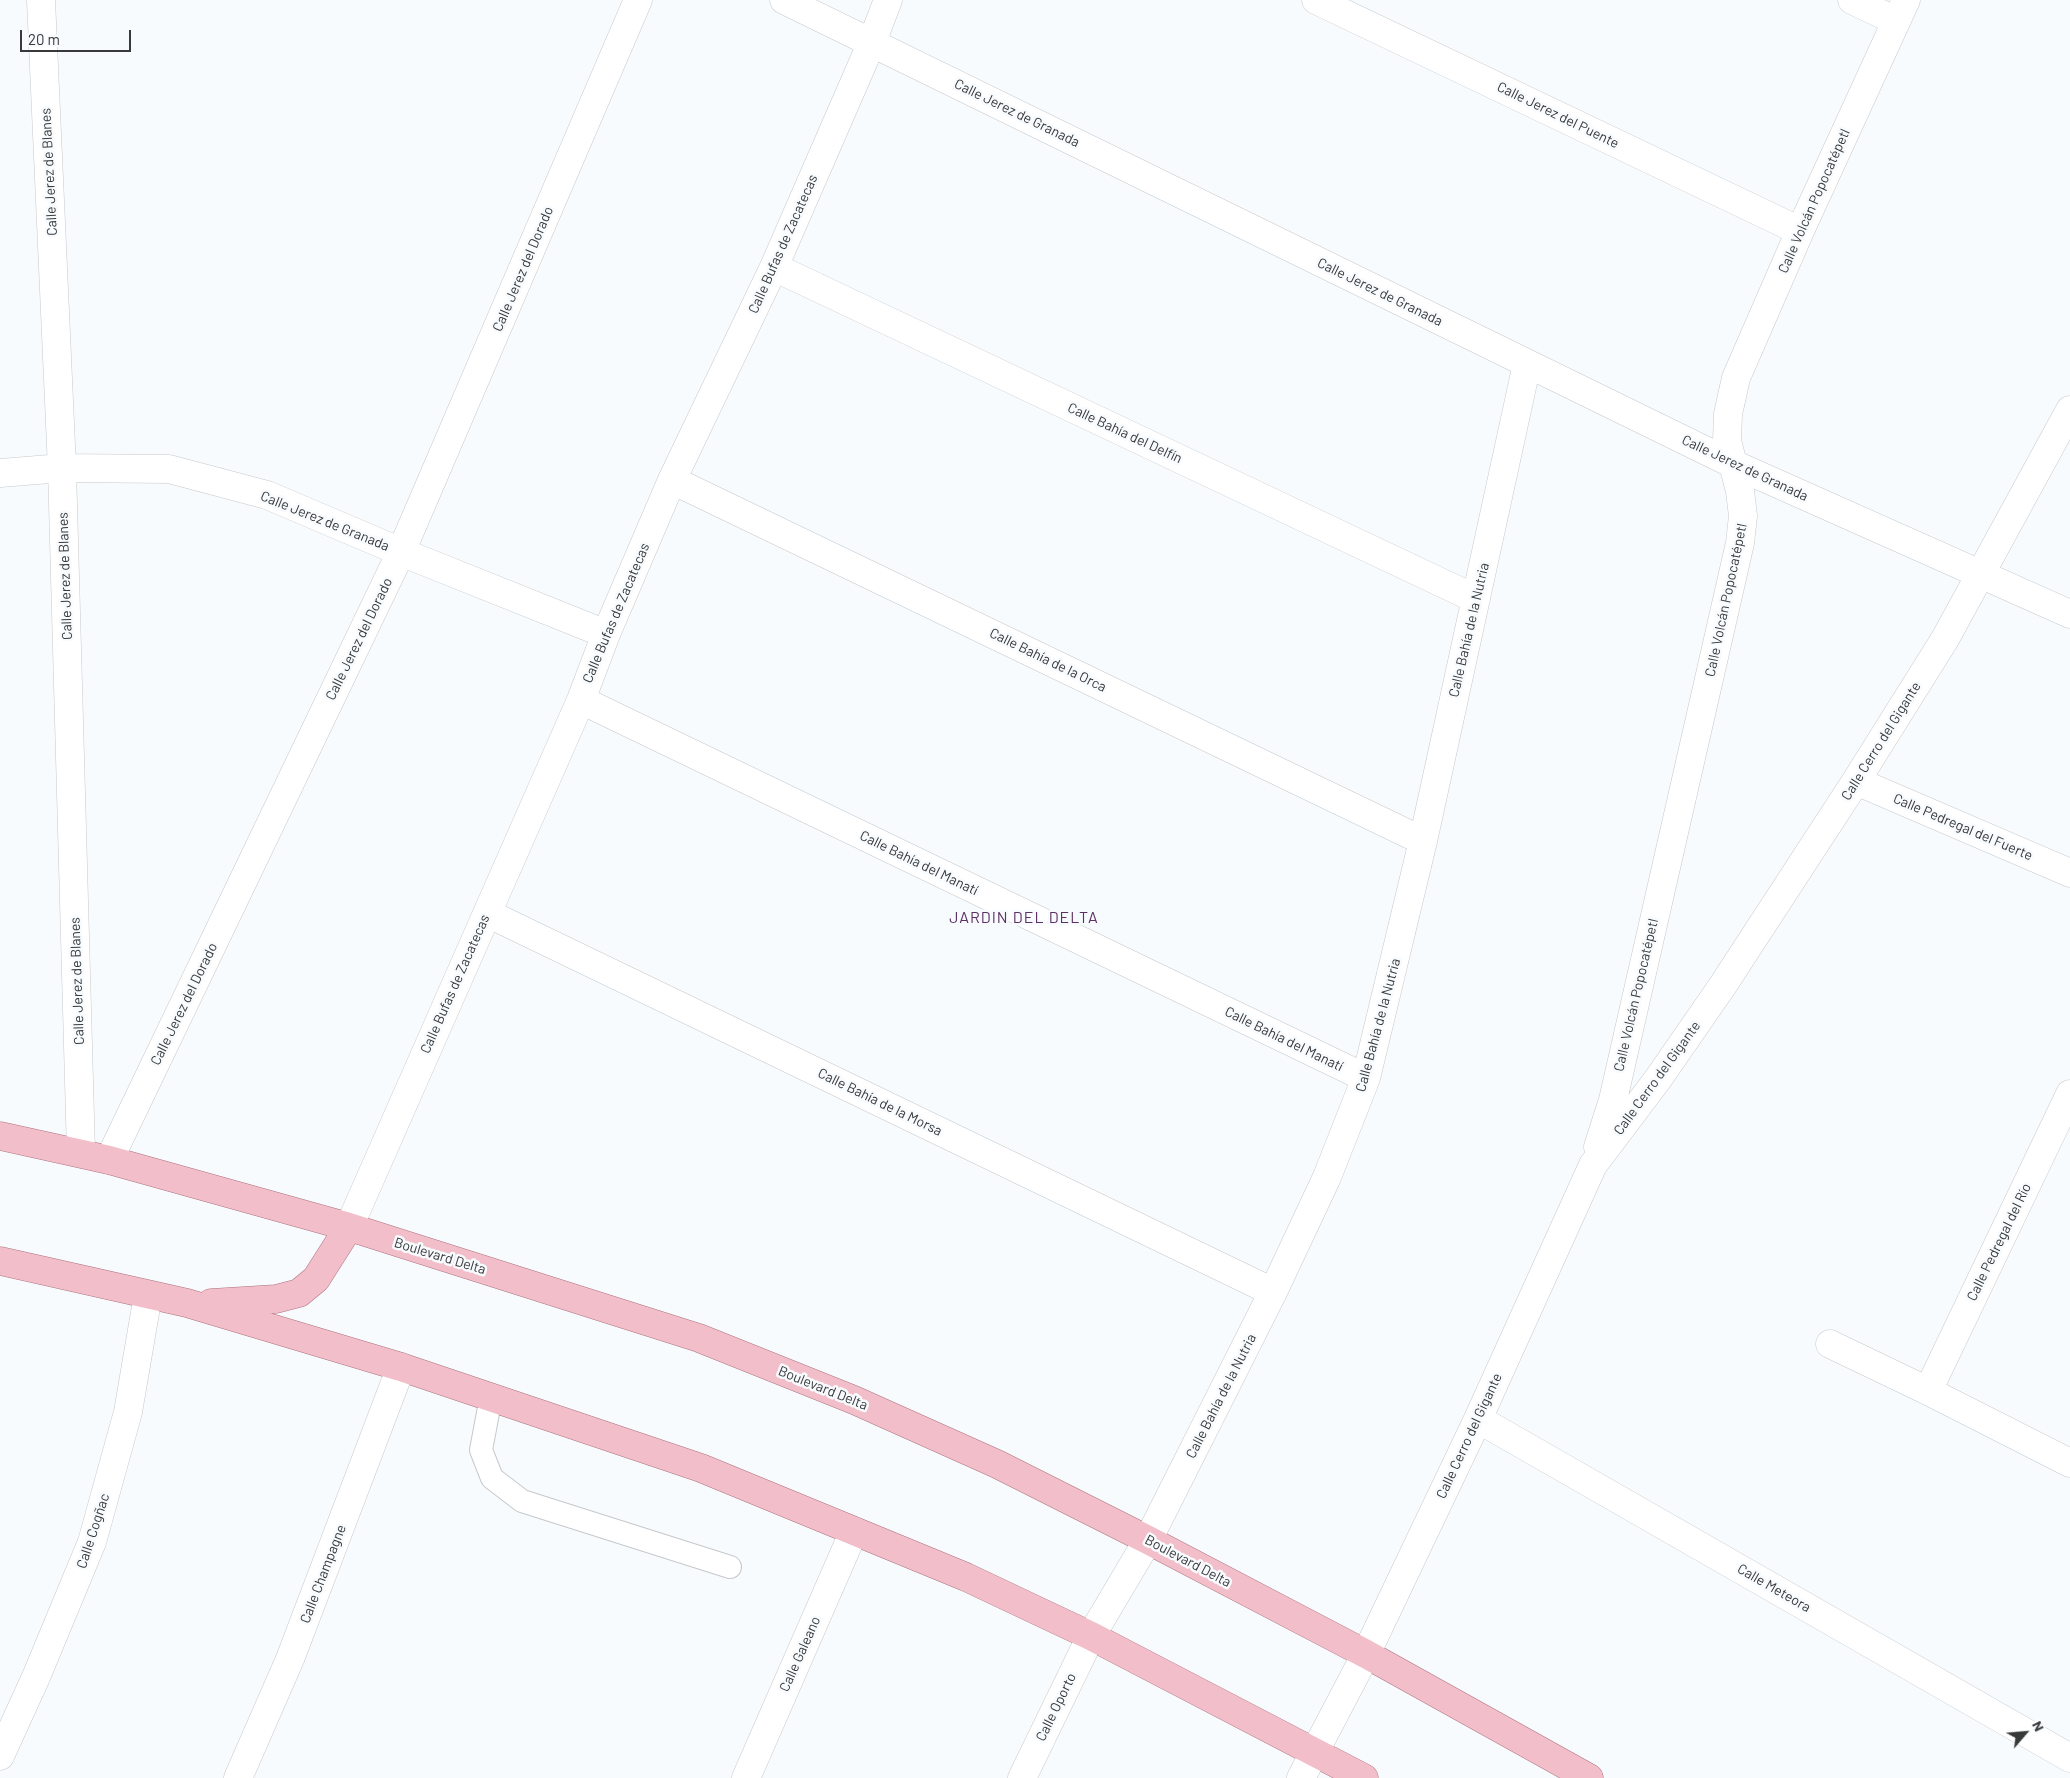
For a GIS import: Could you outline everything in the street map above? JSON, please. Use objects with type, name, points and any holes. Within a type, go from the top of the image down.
[{"type":"main road","name":"Boulevard Delta","points":[[0,1136],[109,1160],[349,1227],[699,1338],[854,1400],[997,1464],[1148,1540],[1366,1654],[1589,1778]]},
{"type":"main road","points":[[187,1303],[276,1299],[299,1293],[316,1279],[349,1227]]},
{"type":"main road","points":[[0,1262],[187,1303],[401,1367],[702,1468],[966,1577],[1090,1636],[1364,1778]]},
{"type":"street","name":"Calle Jerez de Blanes","points":[[41,0],[62,468],[81,1153]]},
{"type":"street","name":"Calle Jerez del Dorado","points":[[109,1160],[401,552],[638,0]]},
{"type":"street","name":"Calle Jerez de Granada","points":[[784,0],[1731,462],[2070,614]]},
{"type":"street","name":"Calle Bufas de Zacatecas","points":[[349,1227],[580,700],[672,480],[774,267],[872,42],[888,0]]},
{"type":"street","name":"Calle Jerez del Puente","points":[[1316,0],[1800,231]]},
{"type":"street","points":[[1852,0],[1901,10]]},
{"type":"street","name":"Calle Volcán Popocatépetl","points":[[1593,1166],[1613,1100],[1740,543],[1743,516],[1740,491],[1727,441],[1728,414],[1736,378],[1800,231],[1901,10]]},
{"type":"street","name":"Calle Bahía del Delfín","points":[[774,267],[1476,599]]},
{"type":"street","name":"Calle Bahía de la Nutria","points":[[1090,1636],[1148,1540],[1273,1292],[1327,1178],[1366,1078],[1424,841],[1527,364]]},
{"type":"street","name":"Calle Cerro del Gigante","points":[[1302,1778],[1314,1751],[1366,1654],[1478,1419],[1593,1166],[1658,1079],[1724,984],[1856,781],[1945,639],[2070,410]]},
{"type":"street","name":"Calle Jerez de Granada","points":[[0,473],[62,468],[170,469],[267,495],[401,552],[606,634]]},
{"type":"street","name":"Calle Bahía de la Orca","points":[[672,480],[1424,841]]},
{"type":"street","name":"Calle Bahía del Manatí","points":[[580,700],[1366,1078]]},
{"type":"street","name":"Calle Pedregal del Fuerte","points":[[1856,781],[2070,873]]},
{"type":"street","name":"Calle Bahía de la Morsa","points":[[487,912],[1273,1292]]},
{"type":"street","name":"Calle Pedregal del Río","points":[[1928,1391],[2070,1094]]},
{"type":"street","name":"Calle Cogñac","points":[[0,1756],[36,1677],[92,1542],[128,1412],[148,1295]]},
{"type":"street","points":[[1830,1344],[2070,1463]]},
{"type":"street","name":"Calle Champagne","points":[[238,1778],[300,1633],[401,1367]]},
{"type":"street","name":"Calle Meteora","points":[[1478,1419],[2070,1758]]},
{"type":"street","name":"Calle Galeano","points":[[746,1778],[854,1531]]},
{"type":"street","name":"Calle Oporto","points":[[1022,1778],[1090,1636]]},
{"type":"lane","points":[[491,1397],[481,1450],[492,1478],[522,1500],[730,1568]]},
{"type":"district","name":"JARDIN DEL DELTA","points":[[1024,918]]}]
